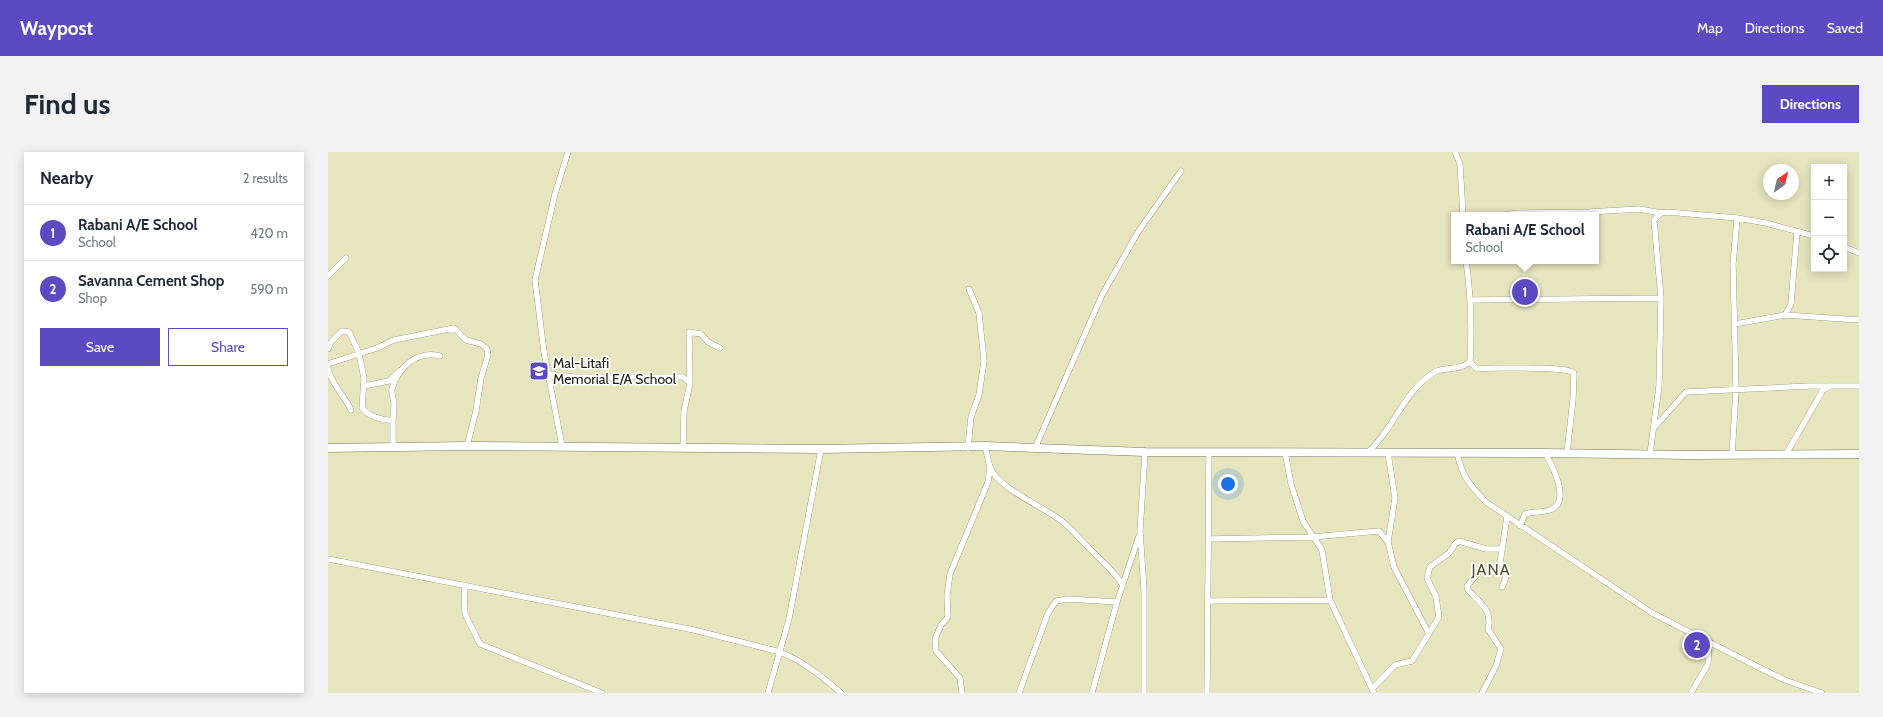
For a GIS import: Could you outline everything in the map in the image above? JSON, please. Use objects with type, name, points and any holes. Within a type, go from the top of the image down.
[{"type":"main road","points":[[328,448],[562,446],[821,449],[968,448],[986,446],[1145,452],[1859,454]]},
{"type":"street","points":[[562,446],[548,374],[535,280],[555,194],[568,152]]},
{"type":"street","points":[[1455,152],[1460,164],[1463,212]]},
{"type":"street","points":[[1035,448],[1102,295],[1138,232],[1181,171]]},
{"type":"street","points":[[1589,212],[1639,209],[1660,213],[1667,212],[1737,218],[1811,235]]},
{"type":"street","points":[[1650,454],[1659,386],[1661,298],[1654,220],[1660,213]]},
{"type":"street","points":[[1732,454],[1736,390],[1733,264],[1737,218]]},
{"type":"street","points":[[1784,315],[1791,304],[1797,232]]},
{"type":"street","points":[[1847,248],[1859,253]]},
{"type":"street","points":[[328,276],[346,258]]},
{"type":"street","points":[[1466,264],[1470,300],[1470,362],[1476,368],[1571,370],[1574,373],[1573,399],[1567,453]]},
{"type":"street","points":[[968,448],[971,417],[979,395],[984,361],[979,313],[969,289]]},
{"type":"street","points":[[1470,300],[1661,298]]},
{"type":"street","points":[[1735,324],[1784,315],[1859,320]]},
{"type":"street","points":[[328,364],[377,348],[394,340],[454,328],[466,340],[481,344],[487,348],[488,355],[481,378],[476,411],[467,446]]},
{"type":"street","points":[[328,349],[331,342],[342,331],[349,332],[360,353],[364,386],[362,408],[366,413],[387,421],[393,420]]},
{"type":"street","points":[[684,447],[684,411],[690,383],[689,332],[701,334],[708,342],[720,348]]},
{"type":"street","points":[[364,386],[389,381],[404,366],[418,357],[433,354],[440,356]]},
{"type":"street","points":[[1368,452],[1379,443],[1415,389],[1436,371],[1462,367],[1470,362]]},
{"type":"street","points":[[328,369],[331,380],[340,393],[344,396],[351,410]]},
{"type":"street","points":[[393,447],[392,389],[400,371]]},
{"type":"street","points":[[548,374],[574,377],[683,377],[690,383]]},
{"type":"street","points":[[1786,454],[1823,390],[1830,386]]},
{"type":"street","points":[[1653,430],[1686,392],[1859,386]]},
{"type":"street","points":[[962,693],[960,678],[936,652],[935,639],[941,625],[948,617],[947,589],[950,574],[988,482],[990,468],[986,446]]},
{"type":"street","points":[[768,693],[792,603],[821,449]]},
{"type":"street","points":[[1144,693],[1144,590],[1140,531],[1145,452]]},
{"type":"street","points":[[1207,693],[1209,601],[1209,452]]},
{"type":"street","points":[[1285,452],[1291,484],[1303,521],[1312,537],[1322,550],[1330,600],[1373,691],[1395,665],[1412,661],[1439,617],[1436,597],[1427,578],[1430,568],[1449,553],[1459,541],[1486,549],[1503,549]]},
{"type":"street","points":[[1388,452],[1395,498],[1388,542],[1394,567],[1428,634]]},
{"type":"street","points":[[1457,452],[1461,471],[1473,488],[1486,502],[1520,526],[1652,613],[1785,680],[1822,693]]},
{"type":"street","points":[[1520,526],[1525,514],[1551,510],[1557,504],[1561,492],[1556,474],[1545,453]]},
{"type":"street","points":[[990,468],[1000,480],[1038,507],[1062,521],[1092,552],[1106,564],[1123,586]]},
{"type":"street","points":[[1502,587],[1506,577],[1506,570],[1500,563],[1507,517]]},
{"type":"street","points":[[1092,693],[1117,602],[1140,531]]},
{"type":"street","points":[[1209,538],[1312,537],[1379,531],[1388,542]]},
{"type":"street","points":[[328,559],[694,630],[780,652],[793,658],[828,681],[841,693]]},
{"type":"street","points":[[1482,693],[1496,666],[1501,649],[1488,629],[1488,611],[1468,590],[1467,586],[1483,567]]},
{"type":"street","points":[[464,585],[465,614],[480,644],[602,693]]},
{"type":"street","points":[[1019,693],[1048,613],[1056,602],[1068,599],[1117,602]]},
{"type":"street","points":[[1209,601],[1330,600]]},
{"type":"street","points":[[1690,693],[1708,664],[1709,641]]},
{"type":"place","name":"Rabani A/E School","points":[[1525,292]]},
{"type":"place","name":"Mal-Litafi Memorial E/A School","points":[[539,371]]},
{"type":"place","name":"Savanna Cement Shop","points":[[1697,645]]},
{"type":"district","name":"JANA","points":[[1491,569]]}]
